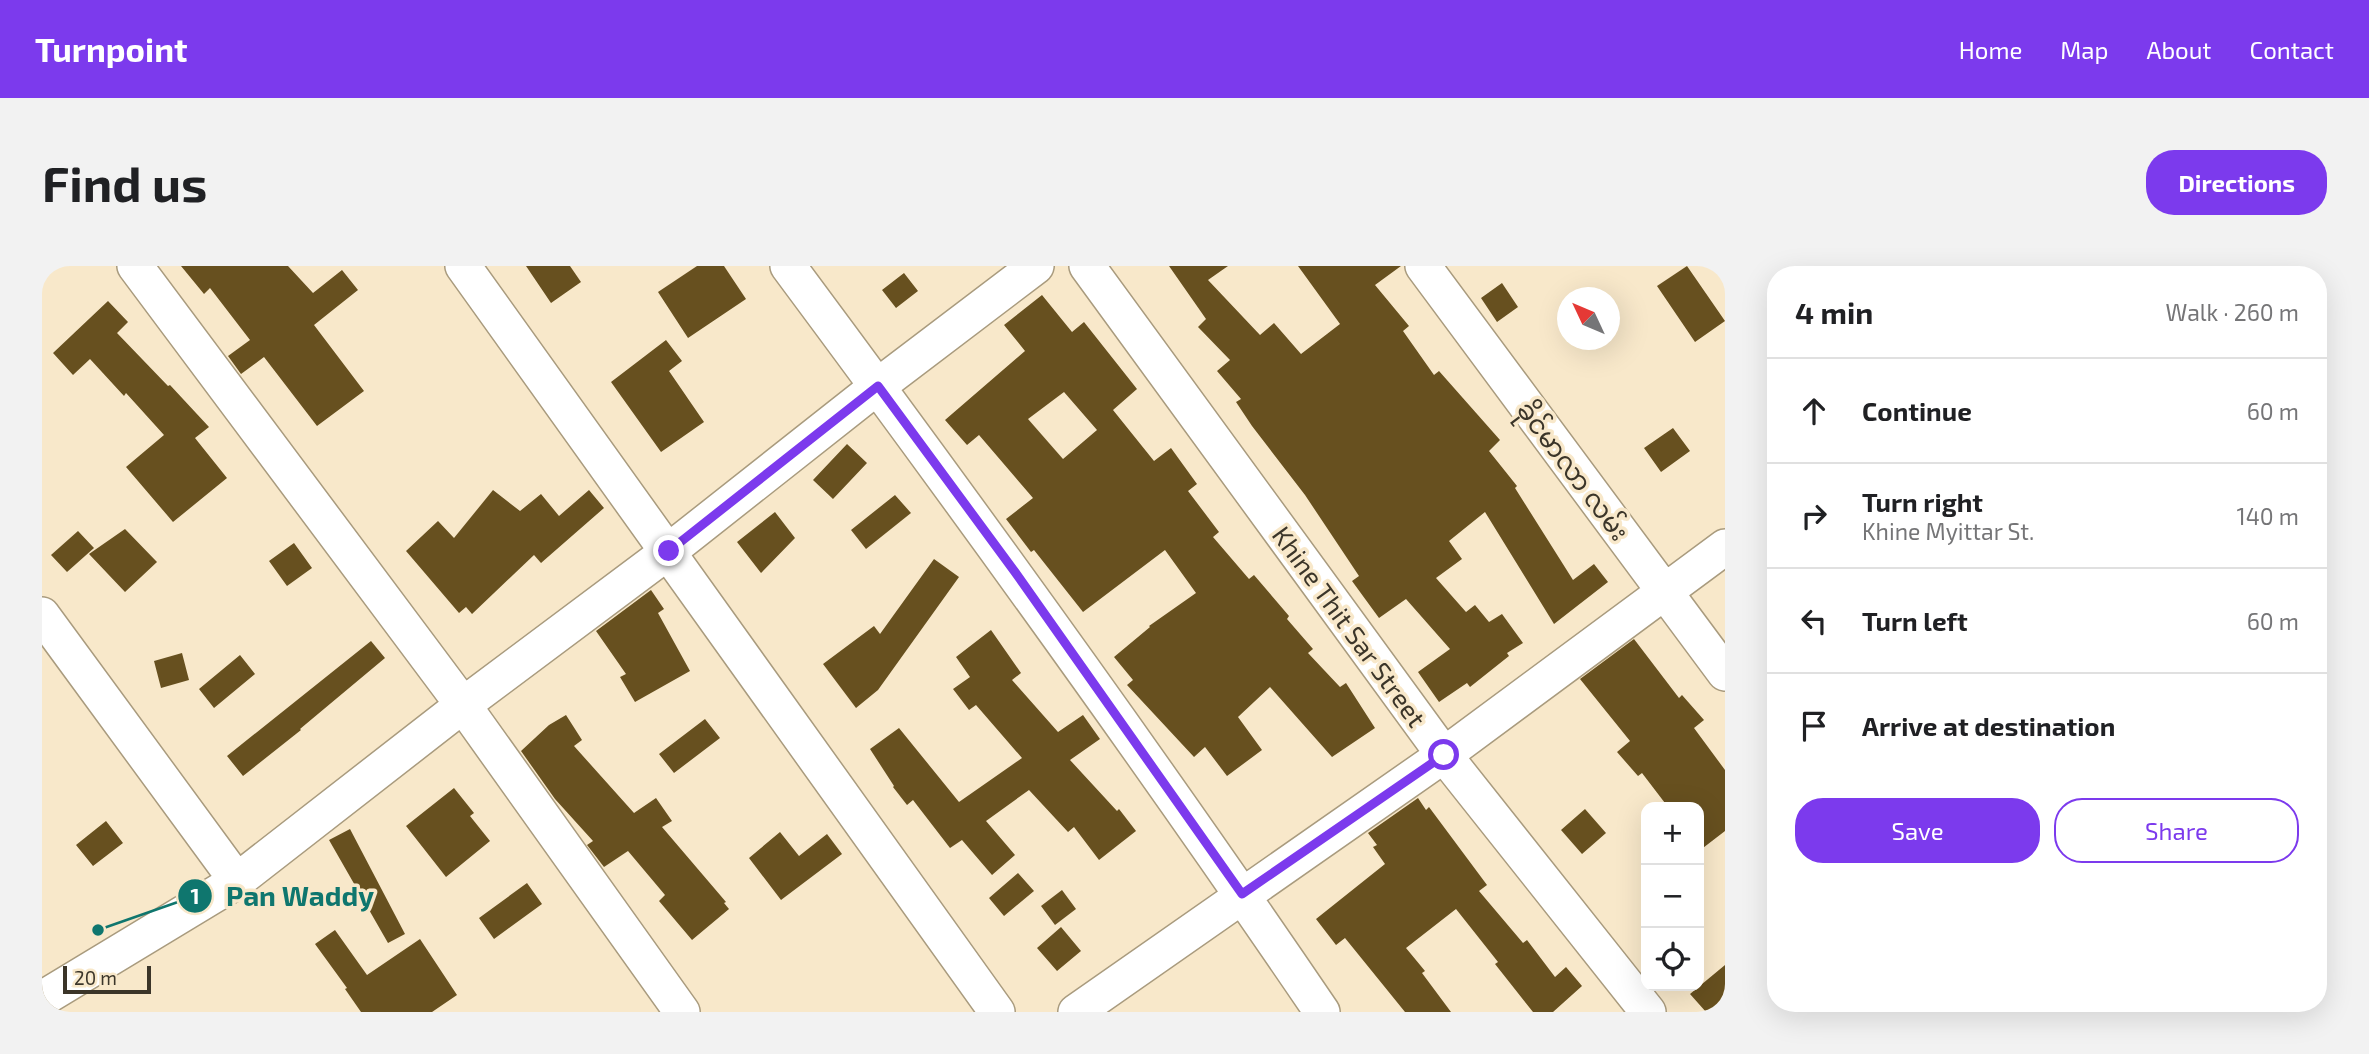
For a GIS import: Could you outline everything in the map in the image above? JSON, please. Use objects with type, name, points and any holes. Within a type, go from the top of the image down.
[{"type":"street","points":[[135,266],[463,705],[682,1012]]},
{"type":"street","points":[[463,266],[997,1012]]},
{"type":"street","points":[[789,266],[1015,572],[1322,1012]]},
{"type":"street","points":[[42,999],[236,881],[463,705],[669,551],[878,386],[1036,266]]},
{"type":"street","name":"Khine Thit Sar Street","points":[[1087,266],[1444,755],[1648,1012]]},
{"type":"street","name":"ခိုင်မာလာ လမ်း","points":[[1423,266],[1725,673]]},
{"type":"street","points":[[1076,1012],[1444,755],[1725,547]]},
{"type":"street","points":[[42,615],[236,881]]},
{"type":"building","points":[[181,266],[288,266],[313,293],[342,270],[358,290],[314,325],[364,391],[317,426],[264,357],[241,374],[228,356],[250,340],[210,288],[204,294]]},
{"type":"building","points":[[526,266],[570,266],[581,282],[551,303]]},
{"type":"building","points":[[697,266],[724,266],[746,299],[688,338],[658,292]]},
{"type":"building","points":[[1169,266],[1228,266],[1208,280],[1260,335],[1274,323],[1301,354],[1340,324],[1298,266],[1401,266],[1375,285],[1409,326],[1403,331],[1434,375],[1439,371],[1500,440],[1489,451],[1517,486],[1515,488],[1573,580],[1594,564],[1608,582],[1554,624],[1485,512],[1449,541],[1462,559],[1436,578],[1466,612],[1475,605],[1489,622],[1502,614],[1523,643],[1507,653],[1509,656],[1470,687],[1467,683],[1439,702],[1418,672],[1450,649],[1406,599],[1379,618],[1352,581],[1359,576],[1305,495],[1236,402],[1241,399],[1217,371],[1230,360],[1198,327],[1206,319]]},
{"type":"building","points":[[1687,266],[1725,321],[1695,342],[1657,286]]},
{"type":"building","points":[[904,273],[918,291],[896,308],[882,290]]},
{"type":"building","points":[[1502,283],[1518,307],[1497,322],[1481,298]]},
{"type":"building","points":[[1042,295],[1072,332],[1084,322],[1137,389],[1113,410],[1154,461],[1171,448],[1197,484],[1188,491],[1219,532],[1213,537],[1249,579],[1254,575],[1289,616],[1287,619],[1313,649],[1308,653],[1340,687],[1346,683],[1375,728],[1332,757],[1270,687],[1238,717],[1262,750],[1227,776],[1205,747],[1194,757],[1127,685],[1133,680],[1114,657],[1149,626],[1196,593],[1165,550],[1083,612],[1006,519],[1033,498],[979,435],[967,445],[945,420],[1025,351],[1004,325]],"holes":[[[1064,392],[1097,430],[1063,459],[1028,419]]]},
{"type":"building","points":[[108,301],[128,322],[117,333],[209,427],[195,438],[227,478],[173,522],[126,467],[164,435],[90,359],[73,375],[53,353]]},
{"type":"building","points":[[666,340],[682,361],[669,371],[704,422],[661,452],[611,382]]},
{"type":"building","points":[[1673,428],[1690,451],[1661,472],[1644,448]]},
{"type":"building","points":[[847,444],[867,463],[833,499],[813,480]]},
{"type":"building","points":[[493,490],[520,511],[541,494],[559,516],[589,490],[604,508],[541,563],[534,555],[472,614],[466,607],[459,613],[406,551],[438,521],[454,538]]},
{"type":"building","points":[[895,495],[911,513],[866,549],[851,530]]},
{"type":"building","points":[[775,512],[795,538],[761,573],[737,542]]},
{"type":"building","points":[[125,529],[157,562],[125,592],[89,554]]},
{"type":"building","points":[[78,531],[94,548],[67,572],[51,555]]},
{"type":"building","points":[[294,543],[312,568],[287,586],[269,561]]},
{"type":"building","points":[[934,559],[959,577],[878,690],[856,708],[823,664],[874,626],[880,634]]},
{"type":"building","points":[[651,590],[664,609],[658,613],[690,671],[635,702],[620,677],[626,674],[596,631]]},
{"type":"building","points":[[991,630],[1021,673],[1012,680],[1058,732],[1083,715],[1100,739],[1070,760],[1117,811],[1119,809],[1136,831],[1099,860],[1074,827],[1068,832],[1029,790],[986,821],[1015,855],[992,875],[962,840],[950,848],[913,800],[907,805],[870,749],[899,728],[959,802],[1022,758],[976,705],[969,710],[953,689],[970,677],[956,657]]},
{"type":"building","points":[[1634,639],[1679,698],[1682,695],[1704,720],[1694,728],[1725,770],[1725,831],[1704,847],[1704,802],[1664,802],[1642,773],[1638,776],[1617,752],[1630,741],[1580,679]]},
{"type":"building","points":[[371,641],[385,658],[243,776],[227,756]]},
{"type":"building","points":[[182,653],[189,680],[161,688],[154,661]]},
{"type":"building","points":[[240,655],[255,674],[214,708],[199,689]]},
{"type":"building","points":[[566,715],[582,740],[574,746],[634,813],[656,798],[672,821],[662,827],[726,902],[724,903],[729,909],[692,940],[659,901],[665,895],[628,851],[604,867],[587,845],[593,841],[555,799],[521,751],[549,725]]},
{"type":"building","points":[[705,719],[720,738],[674,773],[659,754]]},
{"type":"building","points":[[454,788],[474,813],[470,816],[490,841],[446,877],[406,826]]},
{"type":"building","points":[[1418,798],[1426,810],[1429,807],[1487,885],[1479,891],[1523,943],[1527,940],[1555,977],[1566,967],[1582,986],[1553,1012],[1533,1012],[1456,909],[1406,948],[1425,971],[1422,973],[1451,1012],[1405,1012],[1345,938],[1336,945],[1316,919],[1385,864],[1373,847],[1377,845],[1368,833]]},
{"type":"building","points":[[1585,809],[1606,833],[1582,854],[1561,830]]},
{"type":"building","points":[[106,821],[123,843],[93,866],[76,845]]},
{"type":"building","points":[[350,829],[405,934],[388,943],[329,840]]},
{"type":"building","points":[[780,832],[799,856],[827,834],[842,854],[781,900],[749,858]]},
{"type":"building","points":[[1018,873],[1034,891],[1004,916],[989,898]]},
{"type":"building","points":[[527,883],[542,904],[494,939],[479,918]]},
{"type":"building","points":[[1062,890],[1076,909],[1055,925],[1041,906]]},
{"type":"building","points":[[1061,927],[1081,951],[1057,971],[1037,948]]},
{"type":"building","points":[[335,930],[367,975],[420,939],[457,995],[432,1012],[361,1012],[315,944]]},
{"type":"building","points":[[1725,965],[1725,1012],[1706,1012],[1690,994],[1694,991],[1704,991],[1704,982]]},
{"type":"place","name":"Pan Waddy","points":[[98,930]]},
{"type":"route","points":[[669,551],[878,386],[1015,572],[1242,894],[1444,755]]}]
